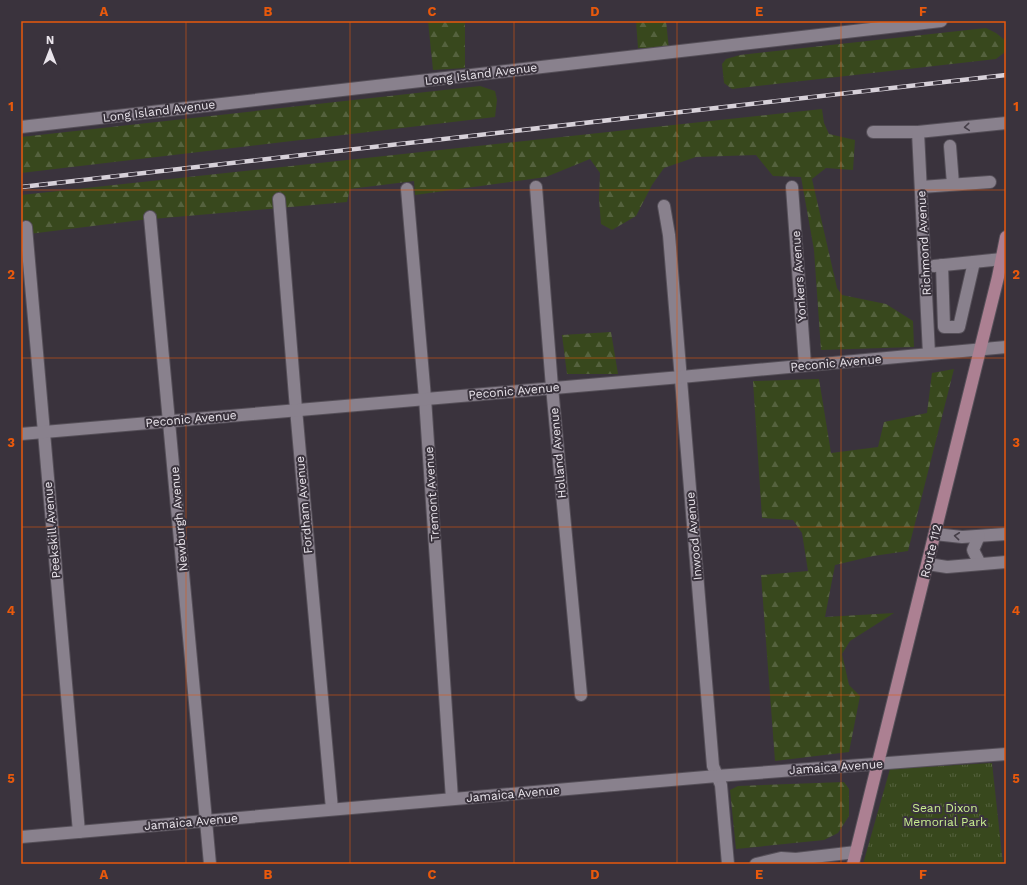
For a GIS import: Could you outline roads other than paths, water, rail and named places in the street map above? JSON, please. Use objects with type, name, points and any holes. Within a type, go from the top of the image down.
[{"type":"main road","name":"Route 112","points":[[853,864],[928,564],[1002,259],[1006,236]]},
{"type":"street","name":"Long Island Avenue","points":[[21,127],[941,21]]},
{"type":"street","points":[[873,132],[918,132],[1006,123]]},
{"type":"street","name":"Richmond Avenue","points":[[918,132],[929,354]]},
{"type":"street","points":[[950,146],[953,184]]},
{"type":"street","points":[[921,187],[990,182]]},
{"type":"street","name":"Holland Avenue","points":[[536,187],[552,387],[581,695]]},
{"type":"street","name":"Yonkers Avenue","points":[[792,187],[805,365]]},
{"type":"street","name":"Tremont Avenue","points":[[407,189],[425,398],[452,799]]},
{"type":"street","name":"Fordham Avenue","points":[[279,199],[296,409],[332,809]]},
{"type":"street","name":"Inwood Avenue","points":[[664,206],[669,235],[713,766],[721,785],[728,864]]},
{"type":"street","name":"Newburgh Avenue","points":[[150,217],[210,864]]},
{"type":"street","name":"Peekskill Avenue","points":[[26,227],[79,832]]},
{"type":"street","points":[[925,267],[1002,259]]},
{"type":"street","points":[[942,265],[944,327],[959,327],[974,262]]},
{"type":"street","name":"Peconic Avenue","points":[[21,434],[296,409],[680,377],[1006,347]]},
{"type":"street","points":[[935,534],[962,537],[1006,534]]},
{"type":"street","points":[[979,536],[973,550],[980,564]]},
{"type":"street","points":[[928,564],[947,567],[1006,562]]},
{"type":"street","name":"Jamaica Avenue","points":[[21,837],[717,776],[1006,754]]},
{"type":"street","points":[[756,864],[781,858],[796,859],[856,852]]},
{"type":"railway","points":[[21,187],[1006,75]]},
{"type":"park label","name":"Sean Dixon Memorial Park","points":[[945,815]]}]
